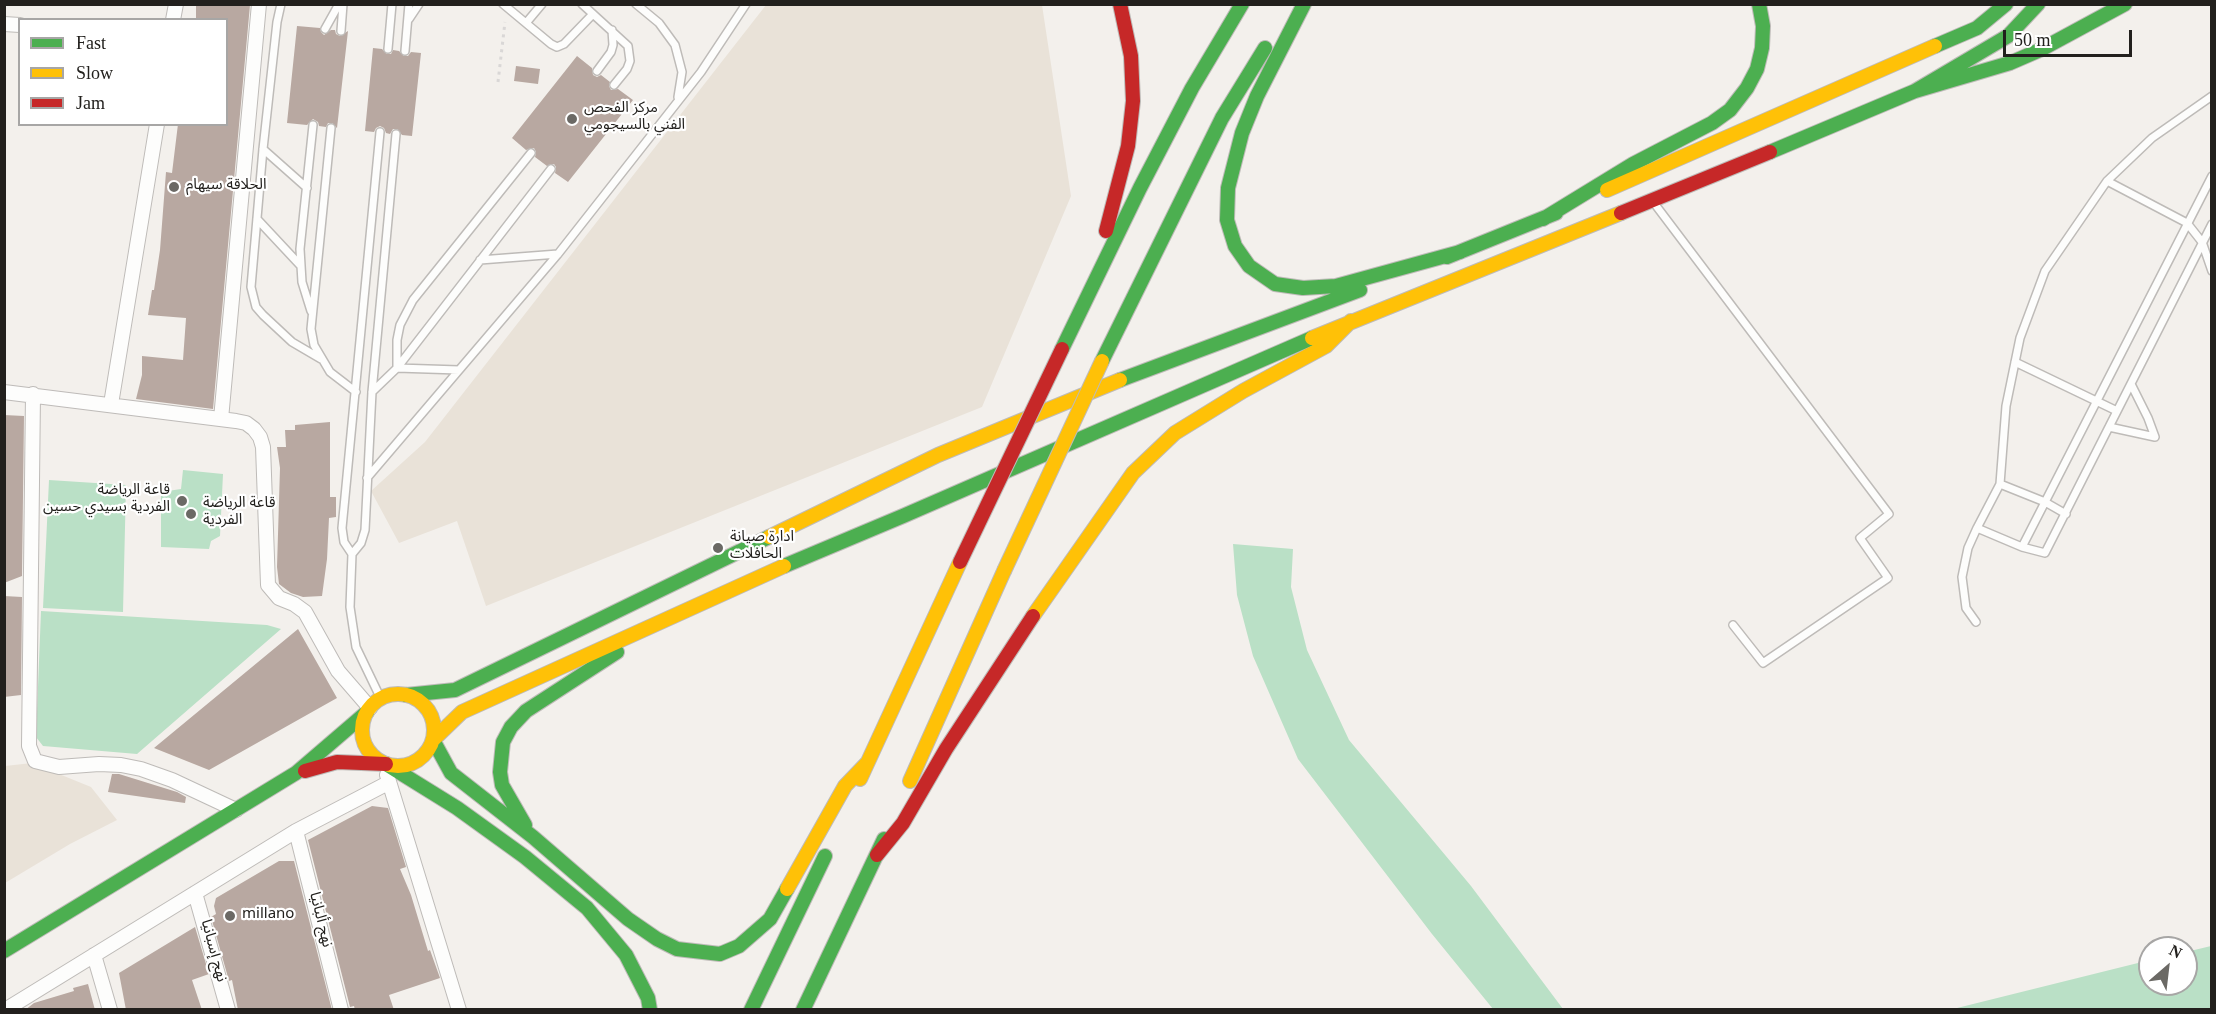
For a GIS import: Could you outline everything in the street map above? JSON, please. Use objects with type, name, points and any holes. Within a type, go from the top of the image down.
[{"type":"main road","points":[[1089,295],[1123,167],[1132,123],[1131,56],[1120,4]]},
{"type":"main road","points":[[840,823],[960,562],[1140,188],[1187,98],[1242,4]]},
{"type":"main road","points":[[802,1010],[877,855],[1004,571],[1102,361],[1222,118],[1293,4]]},
{"type":"main road","points":[[1304,4],[1257,96],[1242,133],[1228,188],[1227,220],[1235,246],[1249,266],[1275,284],[1303,288],[1336,286],[1460,252]]},
{"type":"main road","points":[[1543,219],[1633,164],[1712,123],[1730,110],[1747,88],[1757,69],[1762,48],[1763,26],[1759,4]]},
{"type":"main road","points":[[4,951],[296,773],[372,706],[397,694],[455,690],[938,455],[1116,382],[1543,219],[1977,27],[2006,4]]},
{"type":"main road","points":[[1915,91],[2008,36],[2038,4]]},
{"type":"main road","points":[[296,773],[337,762],[409,765],[420,759],[433,740],[462,712],[805,556],[903,516],[1351,321],[1652,201],[1915,91],[1977,74],[2030,54],[2125,4]]},
{"type":"main road","points":[[877,855],[903,823],[945,749],[994,673],[1102,514],[1133,474],[1175,433],[1243,391],[1326,346],[1351,321]]},
{"type":"main road","points":[[533,837],[512,806],[502,785],[500,772],[503,742],[511,727],[526,711],[585,674],[656,624]]},
{"type":"main road","points":[[405,695],[416,699],[431,717],[434,728],[433,740],[451,773],[533,837],[628,919],[657,939],[677,949],[699,953],[720,954],[739,946],[770,919],[845,786],[867,763]]},
{"type":"main road","points":[[372,706],[363,722],[364,743],[377,759],[458,808],[525,857],[587,908],[626,955],[648,998],[650,1010]]},
{"type":"main road","points":[[751,1010],[830,843]]},
{"type":"street","points":[[221,418],[259,4]]},
{"type":"street","points":[[111,404],[157,126]]},
{"type":"street","points":[[4,392],[246,423],[260,437],[263,447],[268,585],[279,598],[306,612],[338,671],[372,706]]},
{"type":"street","points":[[33,394],[29,746],[35,761],[59,767],[121,765],[172,780],[236,810]]},
{"type":"street","points":[[386,764],[388,783],[459,1010]]},
{"type":"street","points":[[5,1010],[296,831],[388,783]]},
{"type":"street","name":"نهج ألبانيا","points":[[296,831],[341,1010]]},
{"type":"street","name":"نهج إسبانيا","points":[[195,892],[228,1010]]},
{"type":"street","points":[[94,955],[110,1010]]},
{"type":"lane","points":[[281,4],[263,149],[251,287],[256,307],[292,342],[321,359]]},
{"type":"lane","points":[[325,29],[341,4]]},
{"type":"lane","points":[[341,4],[341,31]]},
{"type":"lane","points":[[388,49],[392,4]]},
{"type":"lane","points":[[405,51],[409,4]]},
{"type":"lane","points":[[407,21],[419,4]]},
{"type":"lane","points":[[503,4],[557,47],[564,44],[593,14]]},
{"type":"lane","points":[[526,23],[542,4]]},
{"type":"lane","points":[[582,4],[628,46],[630,53],[627,69],[614,86]]},
{"type":"lane","points":[[636,4],[659,22],[675,45],[682,72],[678,100]]},
{"type":"lane","points":[[367,478],[558,254],[722,42],[746,4]]},
{"type":"lane","points":[[597,71],[611,52],[612,30]]},
{"type":"lane","points":[[1976,622],[1966,608],[1962,577],[1968,548],[2000,484],[2006,406],[2020,338],[2045,272],[2107,180],[2152,138],[2211,96]]},
{"type":"lane","points":[[312,313],[306,298],[300,266],[313,125]]},
{"type":"lane","points":[[331,128],[311,329],[321,359],[330,372],[356,392]]},
{"type":"lane","points":[[372,706],[353,633],[350,606],[352,554],[344,542],[342,528],[380,132]]},
{"type":"lane","points":[[352,554],[361,543],[365,530],[375,352],[396,134]]},
{"type":"lane","points":[[263,149],[307,189]]},
{"type":"lane","points":[[397,368],[399,333],[413,300],[531,153]]},
{"type":"lane","points":[[372,392],[397,368],[550,169]]},
{"type":"lane","points":[[2022,547],[2211,176]]},
{"type":"lane","points":[[2107,180],[2187,223],[2202,242],[2211,271]]},
{"type":"lane","points":[[1652,201],[1889,514],[1860,538],[1888,578],[1763,663],[1733,625]]},
{"type":"lane","points":[[256,219],[300,266]]},
{"type":"lane","points":[[1977,528],[2022,547],[2045,553],[2211,224]]},
{"type":"lane","points":[[480,260],[558,254]]},
{"type":"lane","points":[[360,351],[375,352]]},
{"type":"lane","points":[[2015,362],[2117,411]]},
{"type":"lane","points":[[397,368],[459,370]]},
{"type":"lane","points":[[2109,427],[2155,437],[2131,384]]},
{"type":"lane","points":[[2000,484],[2045,501],[2066,514]]},
{"type":"path","points":[[498,82],[502,29],[510,10]]},
{"type":"shaded area","points":[[766,5],[1042,5],[1071,196],[982,407],[486,606],[457,521],[399,543],[371,491],[425,442]]},
{"type":"shaded area","points":[[32,763],[91,787],[117,820],[70,844],[5,883],[5,766]]},
{"type":"green space","name":"قاعة الرياضة الفردية","points":[[183,470],[223,474],[220,536],[211,541],[209,549],[161,547],[161,492],[181,489]]},
{"type":"green space","points":[[49,480],[126,485],[123,612],[43,608]]},
{"type":"green space","points":[[1233,544],[1293,549],[1291,587],[1307,650],[1349,740],[1471,886],[1563,1009],[1493,1009],[1432,934],[1298,759],[1253,656],[1237,595]]},
{"type":"green space","points":[[41,611],[267,625],[281,629],[137,754],[43,746],[36,737]]},
{"type":"green space","points":[[2211,946],[2211,1009],[1953,1009],[2138,963],[2138,996],[2198,996],[2198,949]]},
{"type":"building","points":[[196,4],[250,5],[213,409],[136,399],[142,375],[142,356],[183,360],[186,318],[148,315],[160,250],[166,172],[172,173],[178,126],[228,126],[228,18],[196,18]]},
{"type":"building","points":[[297,26],[320,28],[324,35],[331,30],[335,30],[340,36],[348,31],[337,128],[332,123],[328,123],[326,127],[319,126],[318,122],[313,119],[307,125],[287,123]]},
{"type":"building","points":[[373,48],[382,49],[387,54],[391,54],[393,50],[399,51],[404,56],[408,56],[411,52],[421,53],[412,136],[402,135],[397,129],[393,129],[390,134],[386,133],[380,126],[374,132],[365,131]]},
{"type":"building","name":"مركز الفحص الفني بالسيجومي","points":[[577,56],[592,68],[593,75],[597,77],[601,75],[610,82],[611,90],[618,89],[633,100],[568,182],[555,173],[554,164],[547,166],[535,157],[534,148],[526,150],[512,138]]},
{"type":"building","points":[[516,66],[540,69],[538,84],[514,81]]},
{"type":"building","points":[[4,415],[24,416],[22,576],[4,583]]},
{"type":"building","points":[[330,422],[330,497],[336,497],[336,517],[329,518],[322,596],[303,597],[291,593],[279,584],[277,567],[280,468],[277,447],[286,447],[285,430],[295,430],[295,425]]},
{"type":"building","points":[[4,596],[22,597],[21,695],[4,697]]},
{"type":"building","points":[[298,629],[337,698],[209,770],[154,748]]},
{"type":"building","points":[[112,774],[119,774],[177,792],[186,797],[185,803],[108,792]]},
{"type":"building","points":[[372,806],[388,808],[406,867],[400,869],[411,895],[428,951],[430,950],[440,978],[389,995],[394,1010],[355,1010],[354,1006],[350,1007],[308,840]]},
{"type":"building","points":[[279,861],[294,861],[332,1010],[238,1010],[232,980],[229,981],[211,917],[216,914],[214,906],[216,898]]},
{"type":"building","points":[[195,927],[209,974],[192,980],[202,1010],[126,1010],[119,973]]},
{"type":"building","points":[[88,984],[95,1010],[25,1010],[34,1003],[74,991],[73,988]]},
{"type":"traffic: fast","points":[[1062,349],[1140,188],[1192,88],[1242,4]]},
{"type":"traffic: fast","points":[[1304,4],[1257,96],[1242,133],[1228,188],[1227,220],[1235,246],[1249,266],[1275,284],[1303,288],[1336,286],[1460,252]]},
{"type":"traffic: fast","points":[[1543,219],[1633,164],[1712,123],[1730,110],[1747,88],[1757,69],[1762,48],[1763,26],[1759,4]]},
{"type":"traffic: fast","points":[[1935,46],[1977,28],[2006,4]]},
{"type":"traffic: fast","points":[[1770,152],[1915,91],[2008,36],[2038,4]]},
{"type":"traffic: fast","points":[[1915,91],[2010,63],[2040,50],[2125,4]]},
{"type":"traffic: fast","points":[[1102,361],[1222,118],[1265,48]]},
{"type":"traffic: fast","points":[[1447,257],[1556,213]]},
{"type":"traffic: fast","points":[[1120,380],[1360,290]]},
{"type":"traffic: fast","points":[[784,566],[1312,338]]},
{"type":"traffic: fast","points":[[406,695],[455,690],[769,537]]},
{"type":"traffic: fast","points":[[525,825],[502,785],[500,772],[503,742],[511,727],[526,711],[617,652]]},
{"type":"traffic: fast","points":[[4,951],[296,773],[367,712]]},
{"type":"traffic: fast","points":[[433,740],[451,773],[533,837],[628,919],[657,939],[677,949],[720,954],[739,946],[770,919],[787,889]]},
{"type":"traffic: fast","points":[[386,764],[457,808],[525,857],[587,908],[626,955],[648,998],[650,1010]]},
{"type":"traffic: fast","points":[[803,1010],[884,839]]},
{"type":"traffic: fast","points":[[751,1010],[825,856]]},
{"type":"traffic: slow","points":[[1607,190],[1935,46]]},
{"type":"traffic: slow","points":[[1312,338],[1621,213]]},
{"type":"traffic: slow","points":[[1033,616],[1133,473],[1175,433],[1243,391],[1326,346],[1351,321]]},
{"type":"traffic: slow","points":[[1004,571],[1102,361]]},
{"type":"traffic: slow","points":[[769,537],[938,455],[1120,380]]},
{"type":"traffic: slow","points":[[860,779],[960,562]]},
{"type":"traffic: slow","points":[[433,740],[462,712],[784,566]]},
{"type":"traffic: slow","points":[[910,781],[1004,571]]},
{"type":"traffic: slow","points":[[398,694],[418,700],[428,710],[434,730],[428,750],[418,760],[398,766],[378,760],[368,750],[362,730],[368,710],[378,700],[398,694]]},
{"type":"traffic: slow","points":[[787,889],[845,786],[867,763]]},
{"type":"traffic: jam","points":[[1106,231],[1128,146],[1133,101],[1131,56],[1120,4]]},
{"type":"traffic: jam","points":[[1621,213],[1770,152]]},
{"type":"traffic: jam","points":[[960,562],[1062,349]]},
{"type":"traffic: jam","points":[[877,855],[903,823],[946,749],[1033,616]]},
{"type":"traffic: jam","points":[[305,771],[337,762],[386,764]]},
{"type":"place","name":"مركز الفحص الفني بالسيجومي","points":[[572,119]]},
{"type":"place","name":"الحلاقة سيهام","points":[[174,187]]},
{"type":"place","name":"قاعة الرياضة الفردية بسيدي حسين","points":[[182,501]]},
{"type":"place","name":"قاعة الرياضة الفردية","points":[[191,514]]},
{"type":"place","name":"ادارة صيانة الحافلات","points":[[718,548]]},
{"type":"place","name":"millano","points":[[230,916]]}]
